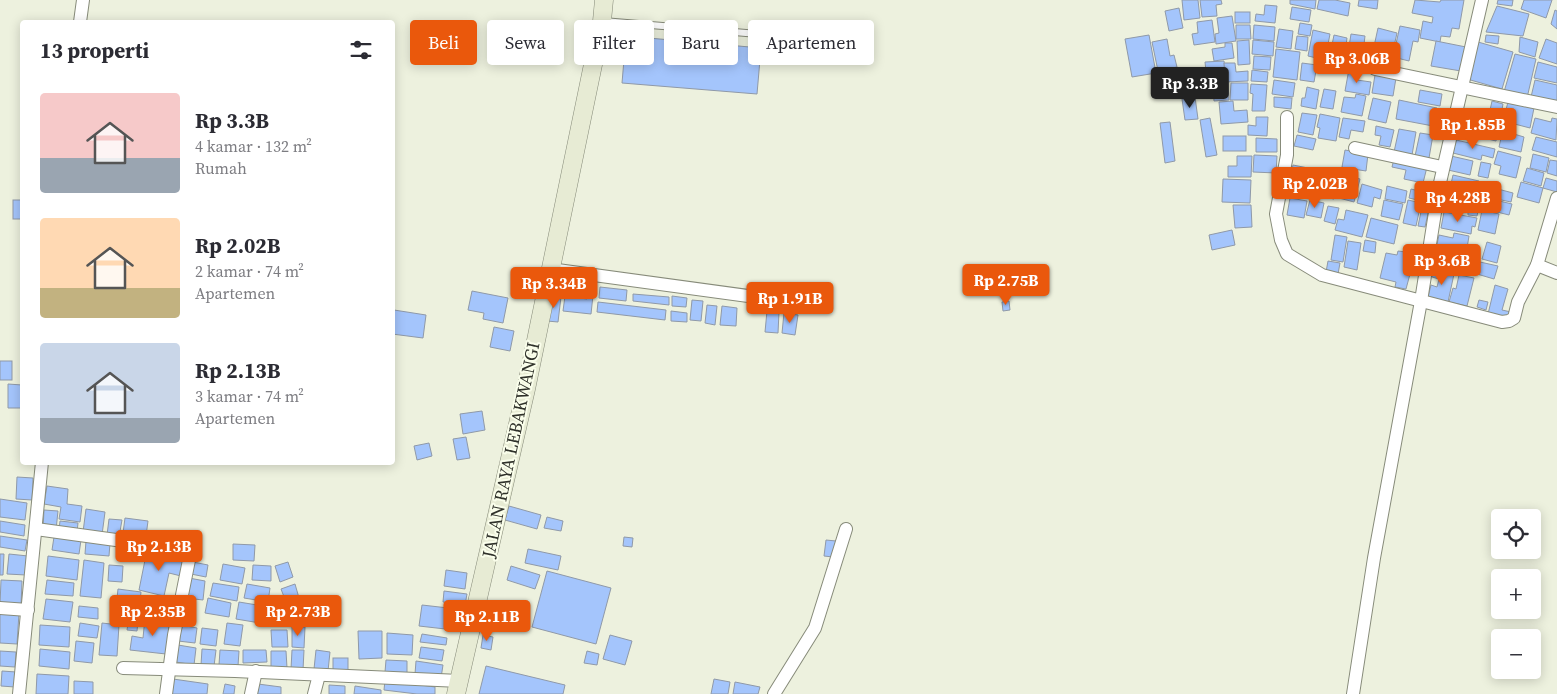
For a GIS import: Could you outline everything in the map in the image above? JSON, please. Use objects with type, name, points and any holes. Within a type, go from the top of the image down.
[{"type":"main road","name":"JALAN RAYA LEBAKWANGI","points":[[602,20],[604,0]]},
{"type":"main road","name":"JALAN RAYA LEBAKWANGI","points":[[458,688],[526,388],[593,65]]},
{"type":"street","points":[[80,20],[83,0]]},
{"type":"street","points":[[1353,694],[1376,548],[1421,301],[1442,167],[1482,0]]},
{"type":"street","points":[[1375,69],[1557,107]]},
{"type":"street","points":[[1287,117],[1287,154],[1276,214],[1281,240],[1287,254],[1322,275],[1502,322],[1509,321],[1514,318],[1518,302],[1537,265],[1557,198]]},
{"type":"street","points":[[1355,148],[1442,167]]},
{"type":"street","points":[[1537,265],[1557,272]]},
{"type":"street","points":[[550,269],[792,302]]},
{"type":"street","points":[[20,694],[42,465]]},
{"type":"street","points":[[36,529],[174,548],[187,554],[189,560],[174,635],[166,694]]},
{"type":"street","points":[[774,694],[815,628],[846,529]]},
{"type":"street","points":[[0,608],[28,610]]},
{"type":"street","points":[[123,668],[318,674],[458,688]]},
{"type":"street","points":[[251,694],[256,672]]},
{"type":"street","points":[[314,694],[318,674]]},
{"type":"lane","points":[[654,25],[748,33]]},
{"type":"building","points":[[1182,0],[1198,0],[1200,18],[1184,20]]},
{"type":"building","points":[[1200,0],[1221,0],[1222,4],[1216,5],[1217,16],[1202,17]]},
{"type":"building","points":[[1290,0],[1316,0],[1315,9],[1290,4]]},
{"type":"building","points":[[1319,0],[1335,0],[1350,3],[1348,16],[1317,9]]},
{"type":"building","points":[[1359,0],[1378,0],[1377,9],[1358,6]]},
{"type":"building","points":[[1415,0],[1440,2],[1441,0],[1464,0],[1459,29],[1452,28],[1450,37],[1441,36],[1440,42],[1420,38],[1423,21],[1432,23],[1433,17],[1412,13]]},
{"type":"building","points":[[1498,0],[1513,0],[1512,6],[1497,4]]},
{"type":"building","points":[[1524,0],[1552,0],[1546,18],[1521,9]]},
{"type":"building","points":[[1265,5],[1277,6],[1275,23],[1255,21],[1256,14],[1264,15]]},
{"type":"building","points":[[1497,6],[1529,14],[1523,36],[1486,32]]},
{"type":"building","points":[[1292,7],[1311,10],[1309,22],[1290,19]]},
{"type":"building","points":[[1179,8],[1183,28],[1169,31],[1165,11]]},
{"type":"building","points":[[1555,10],[1557,11],[1557,29],[1551,24]]},
{"type":"building","points":[[1235,12],[1250,12],[1250,23],[1235,23]]},
{"type":"building","points":[[1232,16],[1236,41],[1216,44],[1215,34],[1219,33],[1217,18]]},
{"type":"building","points":[[1212,20],[1215,42],[1194,45],[1192,34],[1198,33],[1197,22]]},
{"type":"building","points":[[1300,23],[1312,25],[1310,36],[1298,34]]},
{"type":"building","points":[[1236,25],[1250,25],[1251,39],[1236,39]]},
{"type":"building","points":[[1254,25],[1275,27],[1274,41],[1253,39]]},
{"type":"building","points":[[1400,26],[1420,30],[1418,42],[1413,41],[1409,61],[1393,57]]},
{"type":"building","points":[[1378,28],[1397,33],[1392,55],[1373,51]]},
{"type":"building","points":[[1279,29],[1293,31],[1291,49],[1276,47]]},
{"type":"building","points":[[1313,30],[1330,34],[1325,60],[1308,56]]},
{"type":"building","points":[[1351,34],[1365,36],[1364,44],[1368,45],[1364,69],[1346,66]]},
{"type":"building","points":[[1149,35],[1156,73],[1132,77],[1125,39]]},
{"type":"building","points":[[1334,35],[1347,38],[1343,67],[1336,66],[1337,56],[1330,55]]},
{"type":"building","points":[[1486,35],[1499,36],[1498,44],[1485,42]]},
{"type":"building","points":[[1297,36],[1308,37],[1307,51],[1295,49]]},
{"type":"building","points":[[1520,37],[1538,42],[1535,57],[1519,52]]},
{"type":"building","points":[[654,38],[664,39],[664,65],[738,65],[738,46],[748,47],[748,65],[760,65],[757,94],[622,83],[624,65],[654,65]]},
{"type":"building","points":[[1167,39],[1170,56],[1174,55],[1177,67],[1158,71],[1152,42]]},
{"type":"building","points":[[1546,39],[1557,43],[1557,64],[1539,58]]},
{"type":"building","points":[[1249,40],[1250,64],[1238,65],[1237,41]]},
{"type":"building","points":[[1253,40],[1274,42],[1273,56],[1252,54]]},
{"type":"building","points":[[1436,41],[1466,47],[1461,71],[1431,66]]},
{"type":"building","points":[[1478,42],[1513,52],[1502,89],[1467,79]]},
{"type":"building","points":[[1225,43],[1232,43],[1234,58],[1214,61],[1212,49],[1225,47]]},
{"type":"building","points":[[1276,49],[1300,52],[1297,80],[1273,77]]},
{"type":"building","points":[[1515,54],[1536,59],[1527,98],[1504,92]]},
{"type":"building","points":[[1254,56],[1271,57],[1270,70],[1253,69]]},
{"type":"building","points":[[1224,61],[1226,79],[1207,81],[1205,62]]},
{"type":"building","points":[[1538,62],[1557,67],[1557,83],[1534,78]]},
{"type":"building","points":[[1224,63],[1235,63],[1236,72],[1248,71],[1248,81],[1225,82]]},
{"type":"building","points":[[1302,63],[1317,65],[1314,82],[1300,80]]},
{"type":"building","points":[[1349,69],[1359,71],[1357,80],[1371,82],[1369,95],[1345,91]]},
{"type":"building","points":[[1252,70],[1268,72],[1267,82],[1251,81]]},
{"type":"building","points":[[1375,75],[1396,78],[1393,96],[1372,93]]},
{"type":"building","points":[[1274,80],[1295,83],[1293,97],[1272,94]]},
{"type":"building","points":[[1535,80],[1557,85],[1557,103],[1531,97]]},
{"type":"building","points":[[1228,82],[1229,100],[1214,101],[1213,83]]},
{"type":"building","points":[[1231,83],[1248,83],[1248,100],[1230,100]]},
{"type":"building","points":[[1251,84],[1267,85],[1265,111],[1252,111],[1253,94],[1250,93]]},
{"type":"building","points":[[1307,87],[1319,90],[1316,109],[1301,106]]},
{"type":"building","points":[[1324,89],[1336,91],[1333,109],[1320,107]]},
{"type":"building","points":[[1420,90],[1442,94],[1440,106],[1418,102]]},
{"type":"building","points":[[1356,94],[1366,96],[1362,116],[1341,112],[1344,97],[1355,98]]},
{"type":"building","points":[[1195,97],[1198,119],[1185,120],[1182,99]]},
{"type":"building","points":[[1274,97],[1292,98],[1291,109],[1274,107]]},
{"type":"building","points":[[1373,98],[1391,102],[1386,123],[1368,119]]},
{"type":"building","points":[[1399,100],[1437,108],[1433,126],[1396,119]]},
{"type":"building","points":[[1233,101],[1234,111],[1247,110],[1248,122],[1221,124],[1219,102]]},
{"type":"building","points":[[1492,101],[1503,104],[1496,141],[1484,138]]},
{"type":"building","points":[[1508,102],[1534,108],[1530,128],[1503,121]]},
{"type":"building","points":[[1302,113],[1317,115],[1313,135],[1298,132]]},
{"type":"building","points":[[1320,114],[1340,118],[1336,141],[1318,138],[1320,128],[1317,127]]},
{"type":"building","points":[[1256,117],[1268,117],[1267,136],[1248,135],[1248,125],[1256,126]]},
{"type":"building","points":[[1210,118],[1217,155],[1206,157],[1200,120]]},
{"type":"building","points":[[1343,118],[1365,121],[1363,132],[1351,130],[1349,139],[1339,137]]},
{"type":"building","points":[[1535,118],[1551,122],[1552,118],[1557,119],[1556,140],[1531,133]]},
{"type":"building","points":[[1170,122],[1175,161],[1165,163],[1160,123]]},
{"type":"building","points":[[1504,125],[1515,127],[1514,134],[1524,137],[1521,152],[1499,147]]},
{"type":"building","points":[[1376,126],[1394,130],[1390,147],[1379,145],[1381,136],[1375,135]]},
{"type":"building","points":[[1399,129],[1416,132],[1412,155],[1394,152]]},
{"type":"building","points":[[1420,133],[1433,135],[1429,158],[1415,156]]},
{"type":"building","points":[[1297,135],[1316,139],[1313,150],[1294,146]]},
{"type":"building","points":[[1223,136],[1246,136],[1246,151],[1223,151]]},
{"type":"building","points":[[1536,137],[1557,142],[1557,157],[1532,150]]},
{"type":"building","points":[[1256,138],[1277,139],[1277,152],[1256,152]]},
{"type":"building","points":[[1456,140],[1495,149],[1493,158],[1482,155],[1481,160],[1453,153]]},
{"type":"building","points":[[1345,150],[1368,154],[1366,171],[1353,169],[1352,172],[1342,167]]},
{"type":"building","points":[[1498,151],[1521,157],[1516,178],[1499,174],[1501,166],[1494,164]]},
{"type":"building","points":[[1533,154],[1549,158],[1546,172],[1530,168]]},
{"type":"building","points":[[1254,155],[1277,156],[1276,173],[1253,172]]},
{"type":"building","points":[[1237,156],[1252,156],[1251,177],[1228,177],[1228,166],[1237,166]]},
{"type":"building","points":[[1451,156],[1473,161],[1470,175],[1448,170]]},
{"type":"building","points":[[1394,159],[1427,167],[1423,183],[1404,179],[1406,170],[1392,167]]},
{"type":"building","points":[[1550,160],[1557,161],[1557,176],[1547,173]]},
{"type":"building","points":[[1481,162],[1491,164],[1488,178],[1478,176]]},
{"type":"building","points":[[1293,165],[1308,168],[1303,194],[1287,191]]},
{"type":"building","points":[[1527,168],[1544,173],[1541,186],[1523,181]]},
{"type":"building","points":[[1311,169],[1323,172],[1317,198],[1306,195]]},
{"type":"building","points":[[1324,173],[1339,177],[1334,199],[1319,196]]},
{"type":"building","points":[[1345,175],[1360,179],[1354,202],[1339,198]]},
{"type":"building","points":[[1453,175],[1479,181],[1475,199],[1449,193]]},
{"type":"building","points":[[1546,178],[1557,181],[1557,192],[1543,188]]},
{"type":"building","points":[[1223,179],[1251,180],[1250,203],[1222,202]]},
{"type":"building","points":[[1521,182],[1543,188],[1539,203],[1517,197]]},
{"type":"building","points":[[1362,184],[1382,190],[1380,199],[1374,197],[1372,207],[1357,203]]},
{"type":"building","points":[[1387,186],[1407,191],[1405,203],[1385,199]]},
{"type":"building","points":[[1494,188],[1513,193],[1511,202],[1492,198]]},
{"type":"building","points":[[1411,189],[1427,193],[1426,202],[1409,198]]},
{"type":"building","points":[[1452,197],[1480,202],[1477,216],[1468,215],[1468,211],[1450,208]]},
{"type":"building","points":[[1290,198],[1307,201],[1304,218],[1287,215]]},
{"type":"building","points":[[1491,199],[1512,204],[1509,215],[1489,210]]},
{"type":"building","points":[[13,200],[20,200],[20,219],[13,219]]},
{"type":"building","points":[[1310,200],[1324,203],[1321,218],[1306,215]]},
{"type":"building","points":[[1384,200],[1403,204],[1399,220],[1381,216]]},
{"type":"building","points":[[1408,200],[1421,203],[1416,226],[1403,223]]},
{"type":"building","points":[[1233,205],[1251,205],[1252,227],[1235,228]]},
{"type":"building","points":[[1328,206],[1339,208],[1335,224],[1324,221]]},
{"type":"building","points":[[1422,207],[1429,209],[1425,227],[1418,226]]},
{"type":"building","points":[[1346,210],[1368,215],[1362,237],[1335,230],[1338,219],[1344,220]]},
{"type":"building","points":[[1482,210],[1499,214],[1495,234],[1478,230]]},
{"type":"building","points":[[1444,212],[1477,218],[1475,227],[1472,226],[1471,234],[1441,228]]},
{"type":"building","points":[[1371,218],[1398,225],[1394,244],[1366,237]]},
{"type":"building","points":[[1232,230],[1235,245],[1212,250],[1209,235]]},
{"type":"building","points":[[1454,233],[1469,236],[1466,254],[1436,249],[1439,235],[1453,238]]},
{"type":"building","points":[[1335,235],[1347,237],[1343,262],[1331,260]]},
{"type":"building","points":[[1365,240],[1376,242],[1375,253],[1363,251]]},
{"type":"building","points":[[1348,241],[1361,243],[1357,270],[1344,267]]},
{"type":"building","points":[[1487,242],[1501,246],[1497,263],[1482,259]]},
{"type":"building","points":[[1398,251],[1406,252],[1405,257],[1410,258],[1407,273],[1410,274],[1406,289],[1395,287],[1396,282],[1380,278],[1386,253],[1397,255]]},
{"type":"building","points":[[1450,253],[1456,254],[1453,271],[1435,268],[1437,254],[1450,256]]},
{"type":"building","points":[[1458,255],[1475,258],[1473,273],[1455,269]]},
{"type":"building","points":[[1328,261],[1340,263],[1338,274],[1326,272]]},
{"type":"building","points":[[1480,262],[1498,266],[1494,279],[1477,274]]},
{"type":"building","points":[[1434,269],[1454,274],[1448,302],[1428,297],[1431,285],[1437,287],[1439,279],[1432,277]]},
{"type":"building","points":[[1459,275],[1474,278],[1467,306],[1449,302],[1453,288],[1456,289]]},
{"type":"building","points":[[561,281],[585,285],[583,295],[560,291]]},
{"type":"building","points":[[588,285],[594,286],[591,314],[563,311],[565,296],[587,299]]},
{"type":"building","points":[[1495,285],[1508,289],[1502,310],[1511,312],[1509,320],[1488,314]]},
{"type":"building","points":[[600,287],[627,290],[626,301],[599,298]]},
{"type":"building","points":[[472,291],[508,298],[503,323],[483,319],[484,313],[468,310]]},
{"type":"building","points":[[633,294],[669,297],[669,305],[633,301]]},
{"type":"building","points":[[550,296],[561,297],[558,322],[547,321]]},
{"type":"building","points":[[672,296],[687,298],[686,307],[672,306]]},
{"type":"building","points":[[692,300],[703,301],[701,321],[690,320]]},
{"type":"building","points":[[1479,300],[1488,302],[1486,310],[1477,307]]},
{"type":"building","points":[[1009,301],[1010,310],[1003,311],[1002,302]]},
{"type":"building","points":[[598,302],[666,310],[665,320],[597,312]]},
{"type":"building","points":[[707,305],[717,306],[715,325],[705,323]]},
{"type":"building","points":[[722,306],[737,308],[736,326],[720,325]]},
{"type":"building","points":[[395,310],[426,315],[423,338],[395,334]]},
{"type":"building","points":[[671,311],[687,313],[687,322],[671,321]]},
{"type":"building","points":[[767,311],[779,312],[778,333],[765,332]]},
{"type":"building","points":[[784,313],[798,315],[795,335],[782,333]]},
{"type":"building","points":[[494,327],[514,331],[510,351],[490,347]]},
{"type":"building","points":[[0,361],[12,361],[12,380],[0,380]]},
{"type":"building","points":[[8,384],[20,385],[20,408],[8,408]]},
{"type":"building","points":[[482,411],[485,430],[463,434],[460,414]]},
{"type":"building","points":[[466,437],[470,458],[457,460],[453,439]]},
{"type":"building","points":[[429,443],[432,456],[417,460],[414,446]]},
{"type":"building","points":[[17,477],[33,478],[32,500],[16,499]]},
{"type":"building","points":[[47,486],[68,489],[67,504],[82,506],[80,522],[59,519],[61,507],[44,504]]},
{"type":"building","points":[[0,499],[27,503],[25,520],[0,517]]},
{"type":"building","points":[[509,506],[541,515],[537,529],[505,520]]},
{"type":"building","points":[[86,509],[105,512],[102,535],[83,532]]},
{"type":"building","points":[[44,510],[58,511],[56,530],[43,529]]},
{"type":"building","points":[[547,517],[563,521],[561,531],[544,528]]},
{"type":"building","points":[[125,518],[148,521],[146,536],[123,533]]},
{"type":"building","points":[[109,519],[122,520],[119,537],[107,535]]},
{"type":"building","points":[[0,521],[25,525],[24,536],[0,532]]},
{"type":"building","points":[[60,521],[78,523],[77,532],[59,530]]},
{"type":"building","points":[[0,536],[27,540],[25,551],[0,547]]},
{"type":"building","points":[[54,537],[81,540],[79,554],[52,550]]},
{"type":"building","points":[[624,537],[633,538],[632,547],[623,546]]},
{"type":"building","points":[[826,540],[836,541],[833,557],[824,556]]},
{"type":"building","points":[[86,541],[110,543],[109,556],[85,554]]},
{"type":"building","points":[[233,544],[255,545],[254,561],[233,560]]},
{"type":"building","points":[[528,549],[561,556],[558,570],[525,563]]},
{"type":"building","points":[[147,550],[184,558],[181,576],[169,573],[164,596],[139,590]]},
{"type":"building","points":[[0,554],[4,554],[3,575],[0,575]]},
{"type":"building","points":[[9,554],[28,556],[26,575],[7,574]]},
{"type":"building","points":[[48,556],[79,560],[77,580],[46,576]]},
{"type":"building","points":[[84,560],[104,563],[101,598],[80,596]]},
{"type":"building","points":[[193,562],[208,565],[206,577],[191,574]]},
{"type":"building","points":[[288,562],[293,577],[280,582],[275,566]]},
{"type":"building","points":[[223,564],[245,568],[242,584],[220,580]]},
{"type":"building","points":[[109,565],[123,566],[122,582],[108,581]]},
{"type":"building","points":[[253,565],[271,566],[271,581],[252,580]]},
{"type":"building","points":[[511,566],[540,575],[535,589],[507,580]]},
{"type":"building","points":[[446,570],[467,573],[465,589],[444,586]]},
{"type":"building","points":[[547,571],[611,588],[596,644],[532,627]]},
{"type":"building","points":[[189,578],[205,581],[203,600],[186,598]]},
{"type":"building","points":[[1,580],[22,581],[21,606],[0,605]]},
{"type":"building","points":[[47,580],[74,583],[73,596],[45,594]]},
{"type":"building","points":[[213,583],[239,587],[237,601],[210,596]]},
{"type":"building","points":[[247,584],[270,588],[268,602],[244,598]]},
{"type":"building","points":[[295,584],[299,598],[286,602],[281,589]]},
{"type":"building","points":[[118,589],[141,592],[137,631],[127,630],[129,617],[115,616]]},
{"type":"building","points":[[444,591],[467,594],[465,605],[443,602]]},
{"type":"building","points":[[147,598],[173,602],[171,617],[145,613]]},
{"type":"building","points":[[208,598],[231,603],[229,617],[205,613]]},
{"type":"building","points":[[46,599],[73,602],[70,622],[43,619]]},
{"type":"building","points":[[239,602],[263,606],[260,623],[236,619]]},
{"type":"building","points":[[422,605],[457,609],[454,630],[419,626]]},
{"type":"building","points":[[79,606],[98,608],[98,619],[78,617]]},
{"type":"building","points":[[0,612],[19,613],[17,644],[0,643]]},
{"type":"building","points":[[145,618],[170,621],[166,654],[130,650],[132,636],[143,638]]},
{"type":"building","points":[[80,623],[99,626],[97,638],[78,636]]},
{"type":"building","points":[[102,623],[119,625],[117,656],[99,655]]},
{"type":"building","points":[[227,623],[243,625],[240,646],[224,644]]},
{"type":"building","points":[[40,625],[70,627],[69,647],[39,645]]},
{"type":"building","points":[[181,625],[197,628],[195,643],[178,641]]},
{"type":"building","points":[[292,627],[305,627],[304,648],[292,647]]},
{"type":"building","points":[[202,628],[218,630],[216,646],[200,644]]},
{"type":"building","points":[[271,630],[287,630],[288,647],[272,647]]},
{"type":"building","points":[[358,631],[382,631],[382,658],[359,659]]},
{"type":"building","points":[[387,633],[413,635],[412,655],[387,654]]},
{"type":"building","points":[[422,634],[447,638],[446,645],[420,642]]},
{"type":"building","points":[[483,635],[493,637],[491,650],[481,648]]},
{"type":"building","points":[[610,635],[632,641],[625,665],[603,659]]},
{"type":"building","points":[[76,641],[94,643],[92,663],[74,661]]},
{"type":"building","points":[[178,645],[196,648],[194,665],[176,662]]},
{"type":"building","points":[[421,647],[444,650],[442,661],[419,658]]},
{"type":"building","points":[[40,649],[70,652],[69,669],[39,666]]},
{"type":"building","points":[[202,649],[216,650],[214,666],[201,665]]},
{"type":"building","points":[[220,650],[239,651],[238,666],[219,665]]},
{"type":"building","points":[[243,650],[266,650],[267,662],[243,663]]},
{"type":"building","points":[[292,650],[304,650],[303,670],[291,669]]},
{"type":"building","points":[[316,650],[330,652],[328,671],[314,669]]},
{"type":"building","points":[[0,651],[16,652],[15,667],[0,666]]},
{"type":"building","points":[[271,651],[286,651],[287,668],[271,669]]},
{"type":"building","points":[[587,651],[599,654],[597,665],[584,663]]},
{"type":"building","points":[[333,658],[348,658],[348,670],[333,670]]},
{"type":"building","points":[[386,660],[407,661],[407,673],[385,672]]},
{"type":"building","points":[[416,661],[443,665],[441,678],[415,674]]},
{"type":"building","points":[[486,666],[565,685],[563,694],[479,694]]},
{"type":"building","points":[[2,671],[16,672],[15,687],[1,686]]},
{"type":"building","points":[[37,674],[69,676],[68,694],[36,694]]},
{"type":"building","points":[[173,679],[208,684],[207,694],[171,694]]},
{"type":"building","points":[[714,679],[730,682],[728,694],[711,694]]},
{"type":"building","points":[[385,680],[435,687],[435,694],[384,690]]},
{"type":"building","points":[[74,681],[93,682],[93,694],[74,694]]},
{"type":"building","points":[[735,682],[760,687],[758,694],[733,694]]},
{"type":"building","points":[[225,684],[235,686],[234,694],[223,694]]},
{"type":"building","points":[[258,684],[281,687],[281,694],[257,694]]},
{"type":"building","points":[[329,685],[345,686],[345,694],[329,694]]},
{"type":"building","points":[[355,686],[381,690],[381,694],[354,694]]}]
